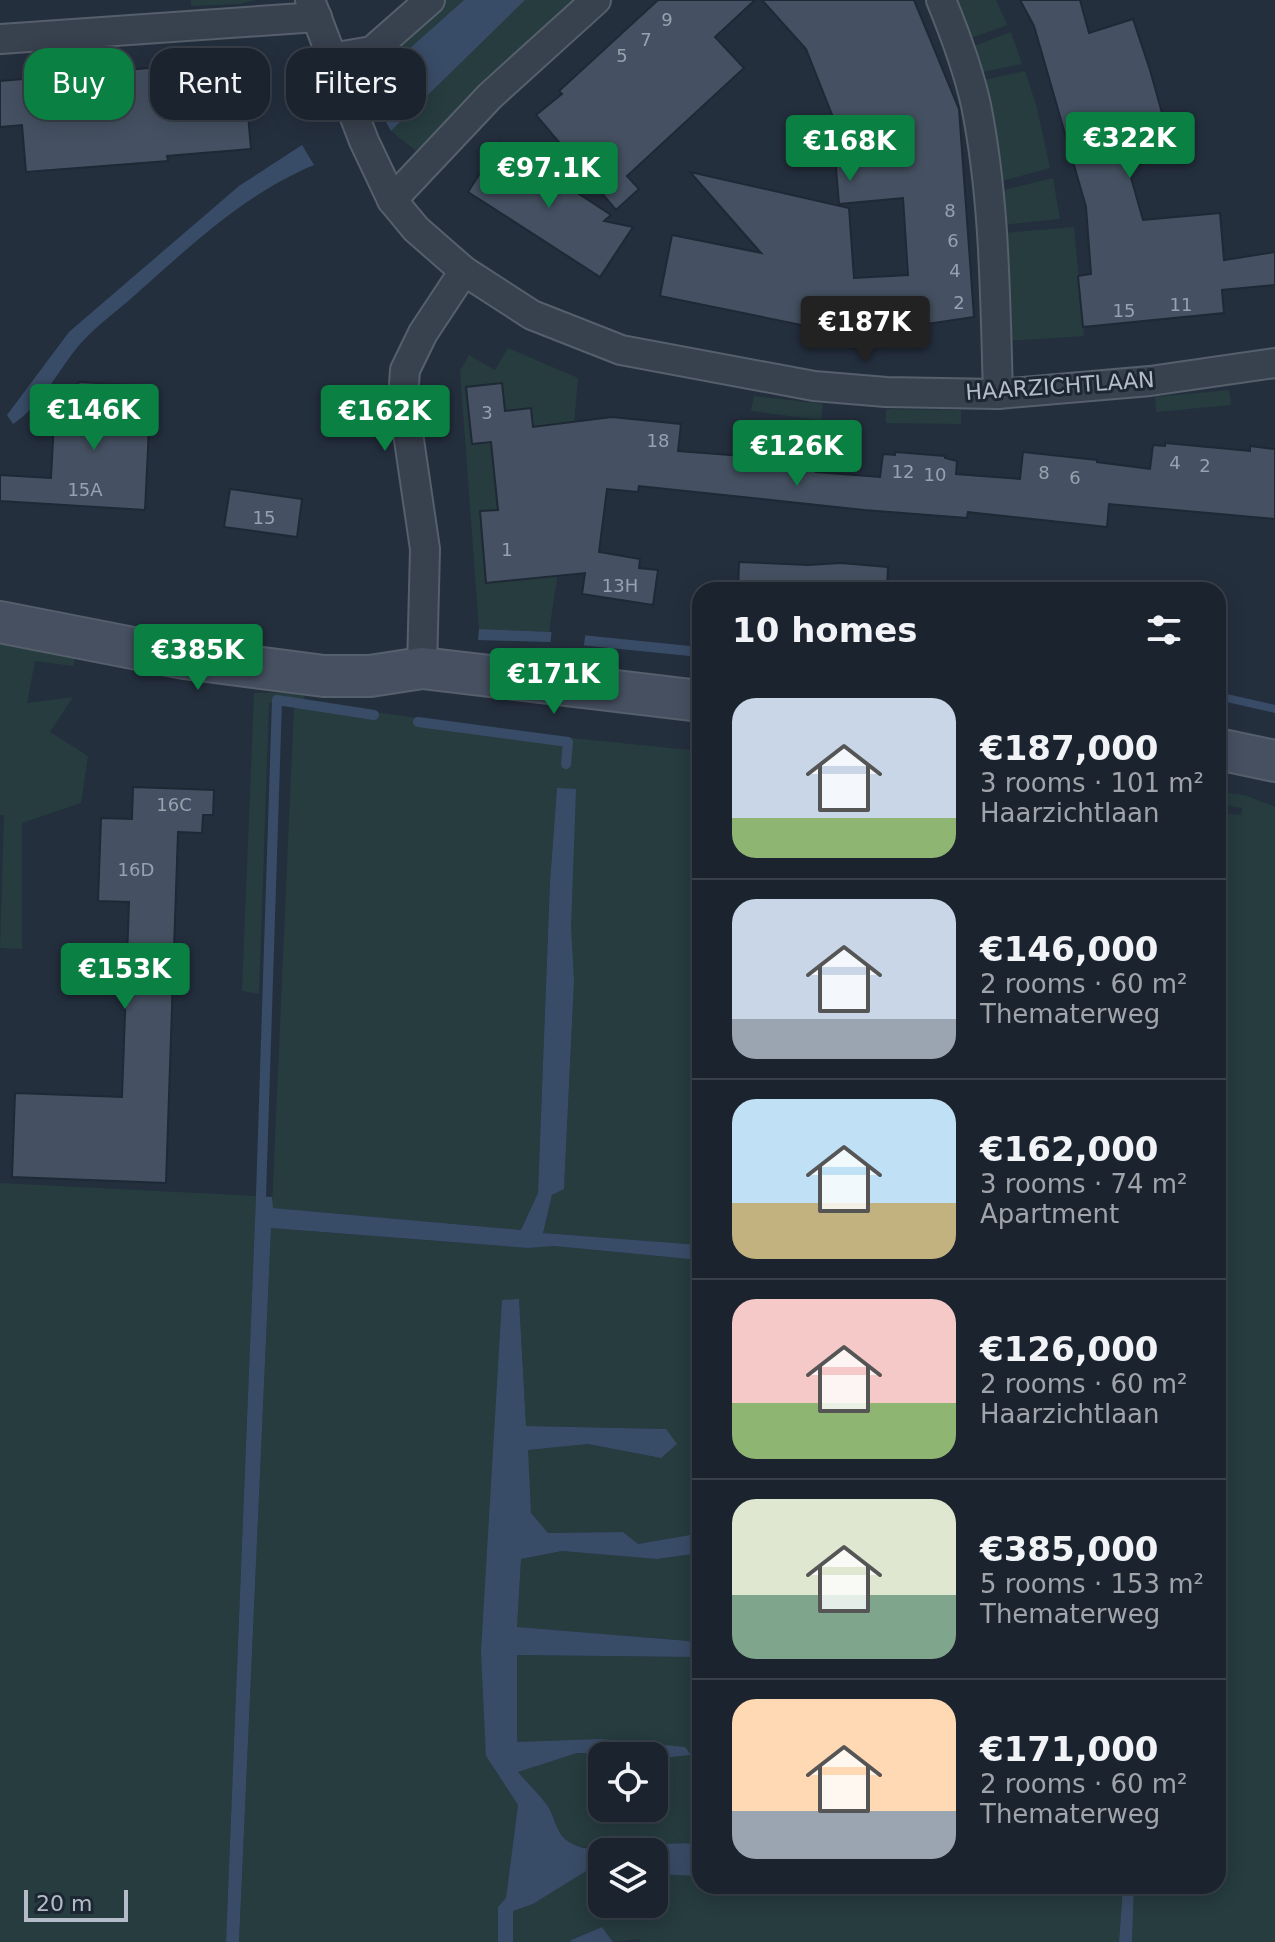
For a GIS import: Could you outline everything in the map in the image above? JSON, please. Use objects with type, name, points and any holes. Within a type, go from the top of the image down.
[{"type":"street","points":[[375,48],[430,0]]},
{"type":"street","points":[[392,200],[490,96],[596,0]]},
{"type":"street","points":[[941,0],[960,48],[984,152],[993,236],[998,394]]},
{"type":"street","points":[[0,39],[313,8]]},
{"type":"street","name":"HAARZICHTLAAN","points":[[313,8],[327,48]]},
{"type":"street","name":"HAARZICHTLAAN","points":[[356,120],[392,200],[416,229],[464,271],[532,315],[621,350],[814,386],[886,392],[998,394],[1150,381],[1275,363]]},
{"type":"street","points":[[422,668],[425,549],[403,399],[405,370],[423,333],[464,271]]},
{"type":"street","points":[[0,622],[184,658],[324,676],[370,676],[422,668],[692,700]]},
{"type":"street","points":[[1226,751],[1275,761]]},
{"type":"green space","points":[[191,0],[256,0],[240,4],[191,6]]},
{"type":"green space","points":[[446,0],[464,0],[410,48],[394,48]]},
{"type":"green space","points":[[524,0],[583,0],[417,152],[391,131],[402,120],[426,120],[426,97]]},
{"type":"green space","points":[[951,0],[996,0],[1007,25],[966,40]]},
{"type":"green space","points":[[1011,32],[1022,64],[978,73],[969,48]]},
{"type":"green space","points":[[1025,71],[1050,168],[998,182],[979,81]]},
{"type":"green space","points":[[1053,178],[1060,219],[1002,225],[999,191]]},
{"type":"green space","points":[[1074,227],[1084,336],[1008,341],[1003,233]]},
{"type":"green space","points":[[508,348],[578,378],[564,532],[549,632],[479,629],[460,371],[469,355],[495,370]]},
{"type":"green space","points":[[1229,390],[1231,405],[1156,412],[1155,397]]},
{"type":"green space","points":[[754,396],[823,404],[821,420],[751,411]]},
{"type":"green space","points":[[886,409],[961,410],[961,424],[886,423]]},
{"type":"green space","points":[[0,638],[76,655],[73,666],[35,661],[27,703],[73,697],[50,732],[88,756],[81,803],[22,823],[22,949],[0,948],[4,815],[0,815]]},
{"type":"green space","points":[[305,692],[304,702],[532,734],[692,750],[692,1244],[543,1233],[552,1195],[564,1189],[574,981],[557,788],[550,882],[538,1193],[521,1230],[272,1208],[294,706],[269,703],[259,994],[242,991],[254,693]]},
{"type":"green space","points":[[1226,793],[1244,795],[1275,807],[1275,1942],[1132,1942],[1134,1894],[1226,1894],[1226,814],[1241,815],[1242,808],[1226,805]]},
{"type":"green space","points":[[0,1183],[256,1196],[226,1942],[0,1942]]},
{"type":"green space","points":[[271,1228],[528,1248],[554,1246],[692,1259],[692,1536],[638,1544],[623,1532],[547,1533],[531,1513],[527,1450],[588,1444],[661,1458],[666,1429],[526,1426],[519,1300],[502,1300],[486,1756],[518,1805],[506,1899],[498,1907],[498,1942],[239,1942]]},
{"type":"green space","points":[[562,1551],[657,1559],[692,1554],[692,1651],[689,1641],[517,1627],[521,1559]]},
{"type":"green space","points":[[517,1655],[692,1657],[692,1844],[668,1844],[668,1838],[588,1838],[588,1848],[576,1845],[561,1835],[547,1805],[517,1772],[577,1753],[588,1754],[588,1822],[668,1822],[668,1757],[691,1755],[668,1753],[668,1742],[588,1742],[588,1747],[517,1742]]},
{"type":"green space","points":[[588,1870],[588,1918],[668,1918],[668,1875],[692,1876],[692,1894],[1122,1894],[1119,1942],[641,1942],[639,1939],[613,1942],[602,1927],[571,1942],[513,1942],[513,1911],[533,1904]]},
{"type":"water","points":[[464,0],[525,0],[426,97],[426,48],[410,48]]},
{"type":"water","points":[[385,120],[402,120],[391,131]]},
{"type":"water","points":[[302,145],[314,165],[265,190],[177,258],[86,337],[41,397],[13,424],[7,415],[69,332],[239,186]]},
{"type":"water","points":[[479,629],[552,632],[692,646],[692,656],[550,642],[478,640]]},
{"type":"water","points":[[1226,694],[1275,705],[1275,713],[1226,702]]},
{"type":"water","points":[[557,788],[576,789],[571,927],[574,981],[564,1189],[552,1195],[543,1233],[692,1244],[692,1259],[554,1246],[528,1248],[271,1228],[239,1942],[226,1942],[256,1196],[272,1197],[273,1208],[521,1230],[538,1193],[550,882]]},
{"type":"water","points":[[519,1299],[526,1426],[666,1429],[677,1444],[661,1458],[588,1444],[528,1450],[531,1513],[548,1533],[623,1532],[638,1544],[690,1535],[692,1554],[657,1559],[562,1551],[521,1559],[517,1627],[689,1641],[692,1657],[517,1655],[517,1742],[601,1739],[632,1742],[588,1742],[588,1753],[577,1753],[518,1772],[547,1805],[562,1836],[577,1846],[588,1848],[588,1870],[533,1904],[513,1911],[513,1942],[498,1942],[498,1907],[506,1898],[518,1805],[486,1756],[481,1652],[502,1300]]},
{"type":"water","points":[[668,1745],[685,1747],[691,1755],[668,1757]]},
{"type":"water","points":[[668,1844],[692,1844],[692,1876],[668,1875]]},
{"type":"water","points":[[1122,1894],[1134,1894],[1132,1942],[1119,1942]]},
{"type":"water","points":[[602,1927],[613,1942],[571,1942],[571,1940]]},
{"type":"pier","points":[[552,628],[586,632],[583,650],[550,646]]},
{"type":"building","points":[[658,0],[755,0],[715,37],[744,68],[627,176],[639,189],[616,210],[536,115],[562,94],[559,91]]},
{"type":"building","points":[[762,0],[914,0],[959,109],[974,317],[927,324],[912,321],[910,304],[820,312],[816,328],[660,296],[672,235],[761,253],[690,172],[849,208],[854,278],[908,275],[903,198],[839,204],[835,156],[848,155],[806,49]]},
{"type":"building","points":[[1020,0],[1080,0],[1089,33],[1133,19],[1174,156],[1128,167],[1143,220],[1220,213],[1224,260],[1275,252],[1275,285],[1222,290],[1224,313],[1083,327],[1078,276],[1091,274],[1086,207],[1034,26]]},
{"type":"building","points":[[150,68],[150,120],[249,120],[251,149],[167,156],[168,161],[26,172],[22,125],[0,127],[0,81],[24,79],[24,120],[134,120],[134,69]]},
{"type":"building","points":[[500,142],[611,215],[604,221],[633,227],[600,277],[468,192]]},
{"type":"building","points":[[79,382],[151,386],[145,510],[0,501],[0,475],[51,478],[54,422],[66,423],[67,403]]},
{"type":"building","points":[[502,383],[505,411],[531,408],[533,427],[612,417],[681,424],[678,451],[743,456],[745,441],[807,443],[806,447],[818,448],[816,472],[880,477],[883,454],[895,455],[895,452],[945,456],[957,461],[956,474],[1020,479],[1023,452],[1150,469],[1153,445],[1165,446],[1165,443],[1250,451],[1250,446],[1275,449],[1275,519],[1109,504],[1107,527],[968,512],[967,518],[864,510],[639,486],[638,492],[607,489],[599,552],[640,559],[639,568],[658,570],[653,605],[582,594],[585,573],[486,583],[480,511],[498,510],[491,442],[472,444],[466,387]]},
{"type":"building","points":[[230,489],[302,499],[297,537],[224,527]]},
{"type":"building","points":[[739,562],[841,563],[888,567],[887,582],[738,582]]},
{"type":"building","points":[[133,787],[214,790],[213,815],[203,815],[202,833],[178,832],[166,1183],[12,1177],[15,1093],[122,1097],[129,902],[98,901],[101,818],[132,819]]},
{"type":"waterway","points":[[261,1196],[277,700],[374,715]]},
{"type":"waterway","points":[[418,722],[568,742],[566,764]]}]
